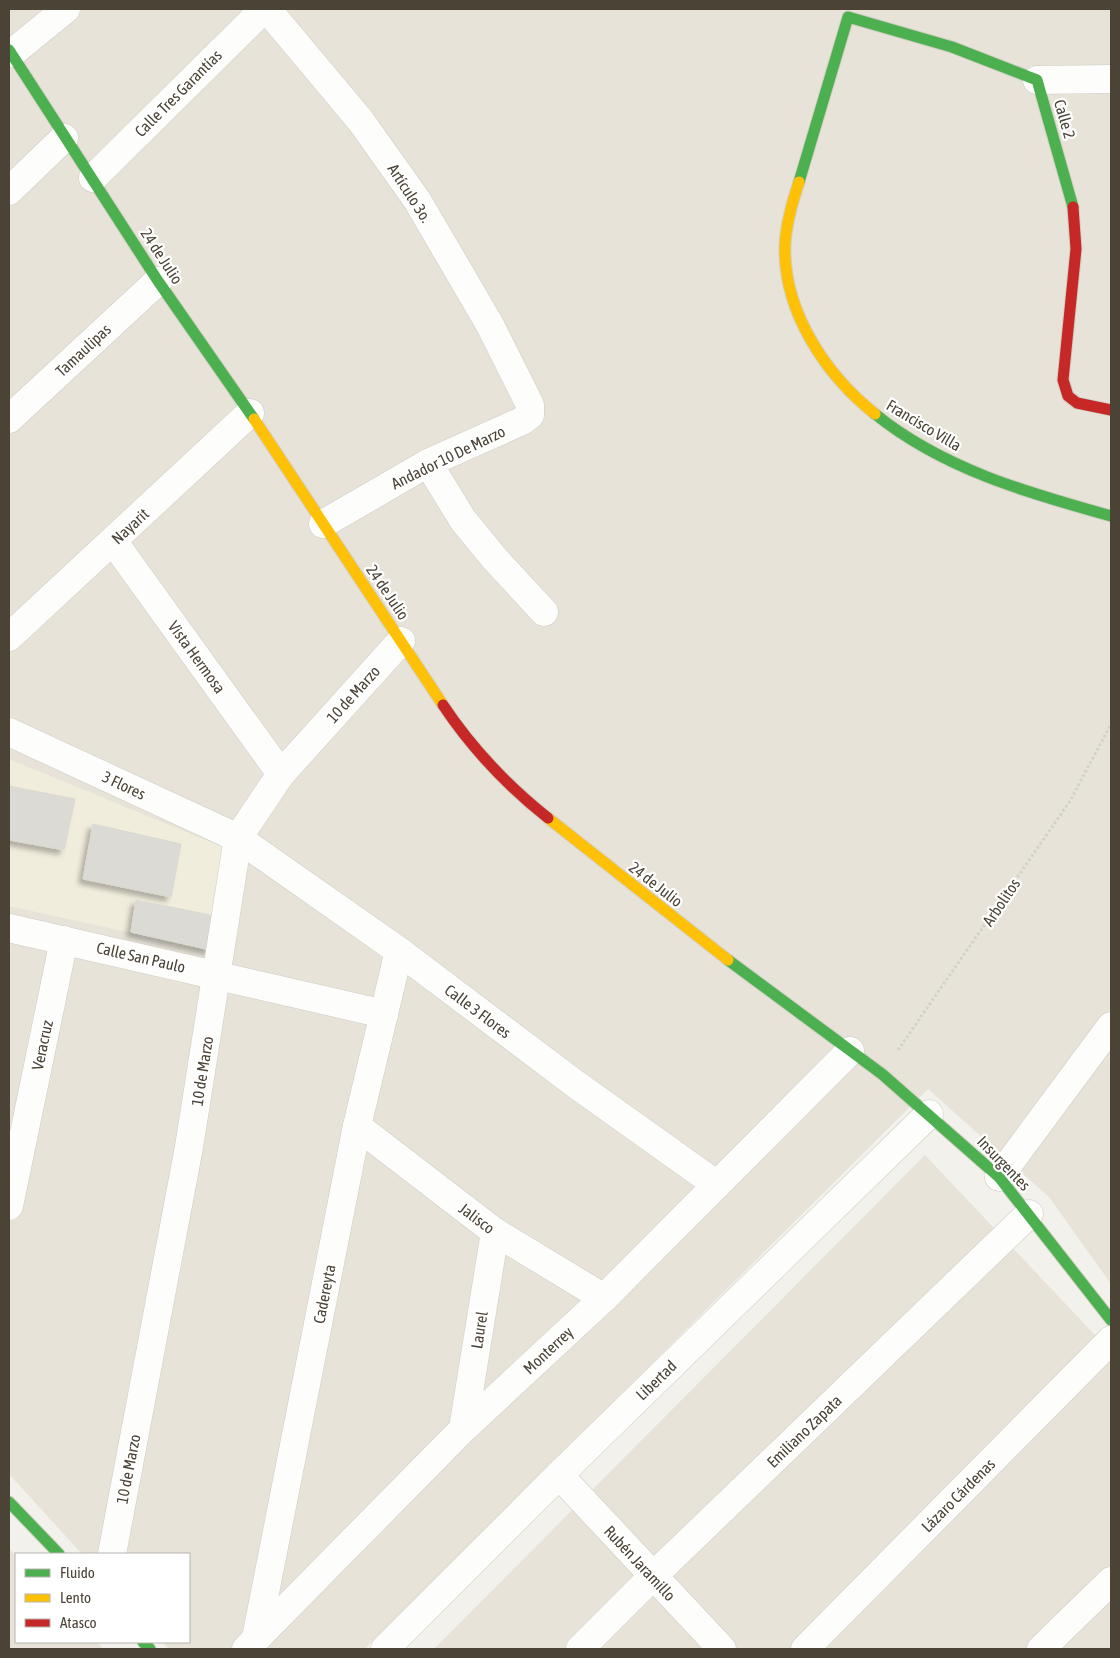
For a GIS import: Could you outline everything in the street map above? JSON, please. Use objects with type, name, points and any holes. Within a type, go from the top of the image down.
[{"type":"street","points":[[10,52],[66,9]]},
{"type":"street","name":"Calle Tres Garantías","points":[[93,178],[265,9]]},
{"type":"street","name":"Artículo 3o.","points":[[265,9],[360,120],[417,200],[490,325],[526,396]]},
{"type":"street","name":"Francisco Villa","points":[[1037,80],[952,47],[848,17],[793,199],[786,234],[786,267],[794,304],[814,348],[849,392],[888,426],[969,471],[1074,506],[1111,516]]},
{"type":"street","name":"24 de Julio","points":[[10,52],[158,281],[250,413],[455,723],[498,771],[539,811],[696,935],[850,1051]]},
{"type":"street","points":[[1037,80],[1111,79]]},
{"type":"street","name":"Calle 2","points":[[1037,80],[1073,203],[1076,249],[1063,364],[1063,380],[1068,396],[1078,403],[1111,410]]},
{"type":"street","points":[[9,191],[64,138]]},
{"type":"street","name":"Tamaulipas","points":[[9,418],[158,281]]},
{"type":"street","name":"Andador 10 De Marzo","points":[[323,524],[428,463],[522,421],[530,415],[526,396]]},
{"type":"street","name":"Nayarit","points":[[9,637],[250,413]]},
{"type":"street","points":[[428,463],[462,520],[544,612]]},
{"type":"street","name":"Vista Hermosa","points":[[113,541],[280,774]]},
{"type":"street","name":"10 de Marzo","points":[[112,1553],[189,1147],[218,975],[238,838],[280,774],[401,641]]},
{"type":"street","name":"3 Flores","points":[[9,732],[238,838]]},
{"type":"street","name":"Calle 3 Flores","points":[[238,838],[399,951],[574,1083],[717,1185]]},
{"type":"street","points":[[9,928],[64,940]]},
{"type":"street","name":"Calle San Paulo","points":[[64,940],[384,1014]]},
{"type":"street","name":"Veracruz","points":[[9,1206],[64,940]]},
{"type":"street","name":"Cadereyta","points":[[251,1644],[357,1126],[399,951]]},
{"type":"street","points":[[999,1177],[1111,1026]]},
{"type":"street","name":"Insurgentes","points":[[850,1051],[882,1074],[999,1177],[1111,1320]]},
{"type":"street","name":"Monterrey","points":[[251,1644],[463,1428],[604,1298],[850,1051]]},
{"type":"street","name":"Libertad","points":[[385,1649],[559,1475],[929,1114]]},
{"type":"street","name":"Jalisco","points":[[357,1126],[495,1232],[604,1298]]},
{"type":"street","name":"Emiliano Zapata","points":[[580,1649],[652,1577],[1029,1214]]},
{"type":"street","name":"Laurel","points":[[463,1428],[495,1232]]},
{"type":"street","name":"Lázaro Cárdenas","points":[[805,1649],[1111,1340]]},
{"type":"street","name":"Rubén Jaramillo","points":[[559,1475],[652,1577],[722,1649]]},
{"type":"street","points":[[9,1502],[59,1553]]},
{"type":"street","points":[[1042,1649],[1111,1581]]},
{"type":"path","name":"Arbolitos","points":[[882,1074],[1070,801],[1111,724]]},
{"type":"shaded area","points":[[9,9],[1111,9],[1111,1284],[1049,1197],[928,1089],[365,1649],[169,1649],[163,1643],[190,1643],[190,1553],[81,1553],[9,1474]]},
{"type":"shaded area","points":[[9,759],[225,848],[210,950],[9,906]]},
{"type":"shaded area","points":[[925,1155],[1111,1352],[1111,1649],[434,1649]]},
{"type":"shaded area","points":[[9,1548],[15,1555],[15,1643],[98,1643],[104,1649],[9,1649]]},
{"type":"building","points":[[9,786],[75,799],[64,850],[9,840]]},
{"type":"building","points":[[93,824],[181,844],[171,897],[83,879]]},
{"type":"building","points":[[136,900],[215,916],[210,950],[131,932]]},
{"type":"traffic: fast","points":[[799,182],[848,17],[952,47],[1037,80],[1073,207]]},
{"type":"traffic: fast","points":[[9,50],[158,281],[254,419]]},
{"type":"traffic: fast","points":[[875,414],[929,450],[987,477],[1111,516]]},
{"type":"traffic: fast","points":[[728,960],[882,1074],[999,1177],[1111,1320]]},
{"type":"traffic: fast","points":[[9,1502],[58,1553]]},
{"type":"traffic: fast","points":[[144,1643],[150,1649]]},
{"type":"traffic: slow","points":[[799,182],[790,213],[785,245],[786,270],[791,294],[799,317],[810,339],[824,360],[840,380],[875,414]]},
{"type":"traffic: slow","points":[[254,419],[443,705]]},
{"type":"traffic: slow","points":[[548,818],[728,960]]},
{"type":"traffic: jam","points":[[1073,207],[1076,249],[1063,380],[1068,396],[1077,403],[1111,410]]},
{"type":"traffic: jam","points":[[443,705],[491,766],[548,818]]}]
